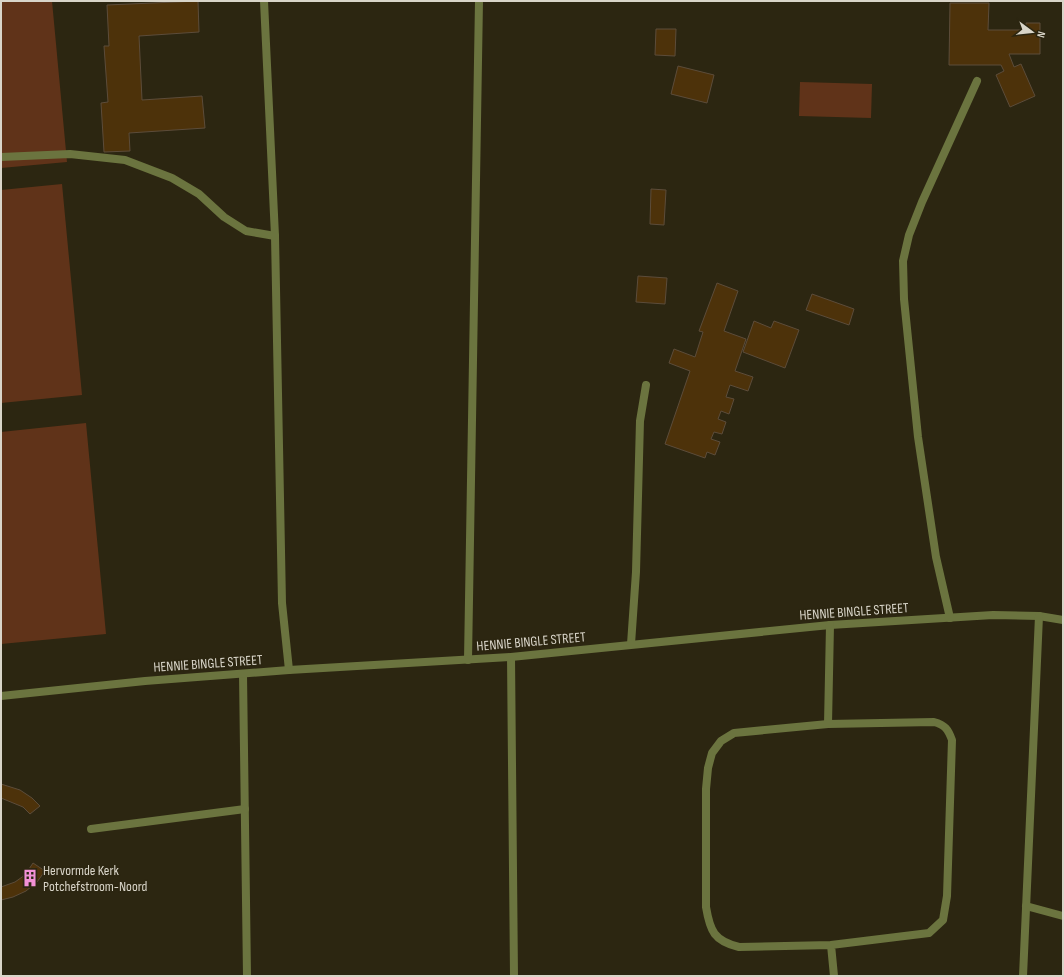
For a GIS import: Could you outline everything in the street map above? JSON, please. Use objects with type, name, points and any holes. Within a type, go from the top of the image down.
[{"type":"street","points":[[264,1],[275,236],[282,603],[289,670]]},
{"type":"street","points":[[468,660],[479,1]]},
{"type":"street","points":[[950,618],[936,558],[918,437],[904,299],[903,261],[909,235],[922,202],[977,81]]},
{"type":"street","points":[[1,157],[70,154],[125,160],[172,178],[199,194],[224,216],[246,230],[275,236]]},
{"type":"street","points":[[631,644],[636,572],[640,421],[646,385]]},
{"type":"street","name":"HENNIE BINGLE STREET","points":[[1,696],[145,681],[289,670],[511,657],[830,625],[993,615],[1039,616],[1063,620]]},
{"type":"street","points":[[1023,976],[1039,616]]},
{"type":"street","points":[[828,724],[830,625]]},
{"type":"street","points":[[511,657],[514,976]]},
{"type":"street","points":[[243,674],[247,976]]},
{"type":"street","points":[[934,722],[944,725],[949,731],[952,740],[947,896],[943,920],[929,933],[831,945],[739,947],[726,944],[715,936],[709,923],[706,906],[706,789],[712,753],[721,741],[734,733],[828,724],[934,722]]},
{"type":"street","points":[[91,829],[245,809]]},
{"type":"street","points":[[1026,906],[1063,916]]},
{"type":"street","points":[[831,945],[834,976]]},
{"type":"shaded area","points":[[1,1],[52,1],[67,162],[1,168]]},
{"type":"shaded area","points":[[800,82],[872,84],[871,118],[799,116]]},
{"type":"shaded area","points":[[62,184],[82,395],[1,403],[1,190]]},
{"type":"shaded area","points":[[86,423],[106,634],[1,644],[1,432]]},
{"type":"building","points":[[198,1],[199,32],[139,36],[142,100],[202,96],[205,128],[129,133],[130,151],[104,152],[101,103],[108,102],[104,46],[109,46],[107,5]]},
{"type":"building","points":[[950,3],[989,3],[988,30],[1026,30],[1026,23],[1040,23],[1040,54],[1009,54],[1014,67],[1021,64],[1035,96],[1010,107],[996,75],[1004,71],[1001,65],[949,65]]},
{"type":"building","points":[[656,29],[676,29],[675,56],[655,55]]},
{"type":"building","points":[[678,66],[714,75],[707,103],[671,94]]},
{"type":"building","points":[[651,189],[666,190],[664,225],[650,224]]},
{"type":"building","points":[[638,276],[667,278],[665,304],[636,302]]},
{"type":"building","points":[[717,283],[738,291],[724,331],[746,339],[735,371],[753,377],[748,391],[730,385],[726,397],[734,399],[729,414],[721,411],[718,419],[726,422],[722,434],[714,432],[711,439],[720,442],[715,455],[707,452],[705,458],[665,444],[690,371],[669,363],[674,349],[695,357],[703,332],[699,331]]},
{"type":"building","points":[[812,294],[854,309],[849,325],[806,310]]},
{"type":"building","points":[[754,321],[771,328],[774,321],[799,330],[785,368],[743,352]]},
{"type":"building","points":[[1,784],[20,790],[32,798],[40,806],[30,814],[23,807],[1,798]]},
{"type":"building","name":"Hervormde Kerk Potchefstroom-Noord","points":[[33,863],[45,871],[37,882],[26,891],[13,897],[1,900],[1,887],[15,882],[25,875]]},
{"type":"place","name":"Hervormde Kerk Potchefstroom-Noord","points":[[30,878]]}]
